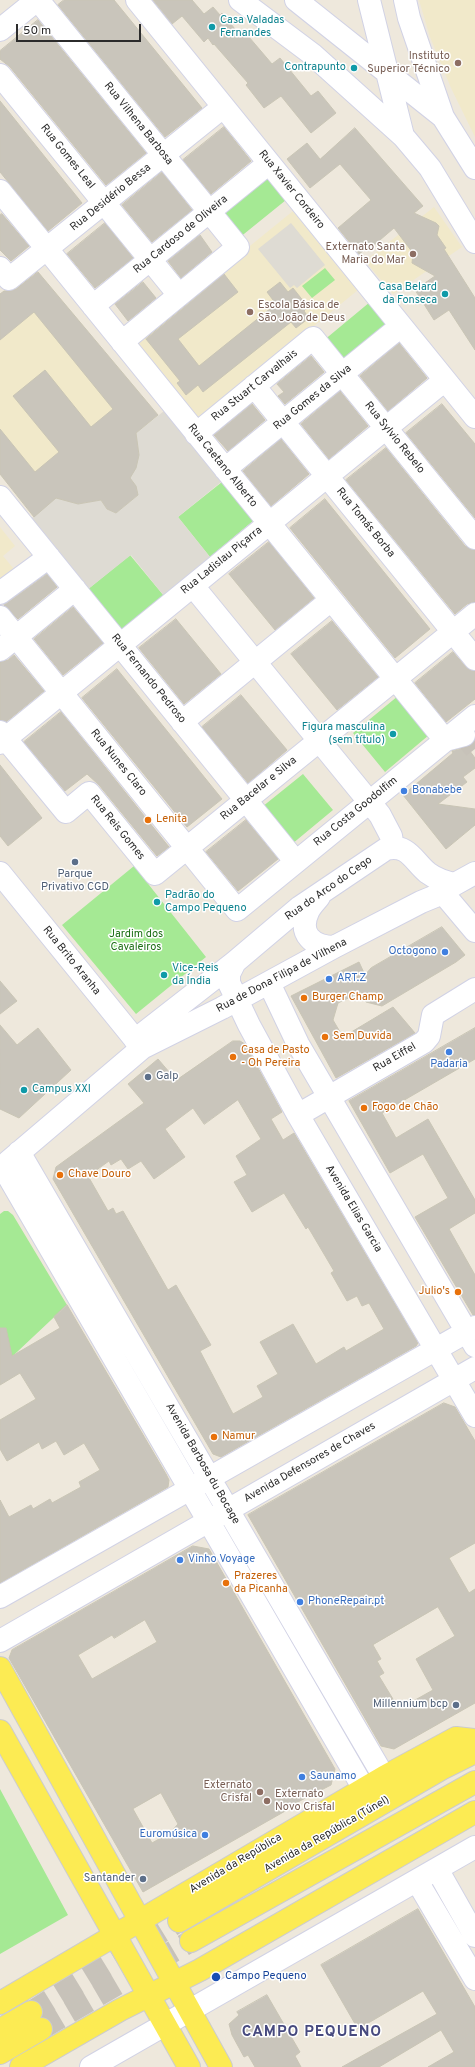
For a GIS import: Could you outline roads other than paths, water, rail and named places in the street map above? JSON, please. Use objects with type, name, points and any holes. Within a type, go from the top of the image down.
[{"type":"main road","points":[[0,1668],[139,1922],[221,2067]]},
{"type":"main road","points":[[0,1731],[189,2067]]},
{"type":"main road","name":"Avenida da República","points":[[0,2003],[116,1936],[364,1788],[465,1739]]},
{"type":"main road","name":"Avenida da República (Túnel)","points":[[179,1921],[441,1769],[475,1752]]},
{"type":"main road","points":[[191,1941],[475,1782]]},
{"type":"main road","points":[[21,2067],[149,1995],[174,1983],[475,1812]]},
{"type":"main road","points":[[0,2030],[36,2021],[0,2053]]},
{"type":"street","points":[[0,30],[37,0]]},
{"type":"street","name":"Rua Vilhena Barbosa","points":[[37,0],[238,247],[179,295]]},
{"type":"street","name":"Rua Xavier Cordeiro","points":[[137,0],[475,417]]},
{"type":"street","points":[[240,0],[312,54],[403,136],[430,168],[475,242]]},
{"type":"street","points":[[296,0],[443,117]]},
{"type":"street","points":[[369,0],[403,136]]},
{"type":"street","points":[[405,0],[418,45],[443,117],[475,168]]},
{"type":"street","name":"Rua Gomes Leal","points":[[0,75],[179,295]]},
{"type":"street","name":"Rua Desidério Bessa","points":[[0,268],[9,279],[47,250],[223,106]]},
{"type":"street","name":"Rua Cardoso de Oliveira","points":[[93,306],[269,163]]},
{"type":"street","name":"Rua Caetano Alberto","points":[[0,191],[395,679],[454,738]]},
{"type":"street","points":[[122,342],[179,295]]},
{"type":"street","name":"Rua Gomes da Silva","points":[[225,469],[401,326]]},
{"type":"street","name":"Rua Sylvio Rebelo","points":[[313,338],[475,538]]},
{"type":"street","name":"Rua Stuart Carvalhais","points":[[196,434],[313,338]]},
{"type":"street","name":"Rua Ladislau Piçarra","points":[[2,738],[61,693],[445,380]]},
{"type":"street","name":"Rua Tomás Borba","points":[[254,386],[475,659]]},
{"type":"street","name":"Rua Fernando Pedroso","points":[[0,497],[296,862]]},
{"type":"street","points":[[0,593],[49,558]]},
{"type":"street","points":[[192,586],[320,740],[369,802],[387,827],[393,847],[404,849],[414,857],[421,866],[449,888],[475,931]]},
{"type":"street","points":[[8,644],[75,589]]},
{"type":"street","points":[[182,722],[331,600]]},
{"type":"street","name":"Rua Bacelar e Silva","points":[[155,874],[475,614]]},
{"type":"street","name":"Rua Nunes Claro","points":[[0,617],[8,644],[61,693],[237,910]]},
{"type":"street","name":"Rua Costa Goodolfim","points":[[237,910],[369,802],[454,738],[475,716]]},
{"type":"street","name":"Rua Reis Gomes","points":[[2,738],[66,812],[89,793],[155,874]]},
{"type":"street","name":"Rua do Arco do Cego","points":[[139,1044],[300,907],[319,896],[382,851],[393,847]]},
{"type":"street","points":[[421,866],[424,878],[421,902]]},
{"type":"street","name":"Rua Brito Aranha","points":[[0,873],[139,1044]]},
{"type":"street","points":[[449,888],[475,873]]},
{"type":"street","name":"Rua de Dona Filipa de Vilhena","points":[[139,1044],[236,1001],[334,947],[449,888]]},
{"type":"street","points":[[319,896],[308,913],[305,925],[308,938],[317,945],[334,947]]},
{"type":"street","name":"Avenida Elias Garcia","points":[[235,962],[229,974],[229,983],[236,1001],[298,1115],[475,1416]]},
{"type":"street","points":[[0,1597],[436,1349],[472,1335],[298,1044],[268,983]]},
{"type":"street","name":"Rua Eiffel","points":[[298,1115],[424,1042],[429,1036],[430,1019],[433,1015],[475,989]]},
{"type":"street","points":[[1,1169],[139,1044]]},
{"type":"street","name":"Avenida Barbosa du Bocage","points":[[19,1152],[384,1777]]},
{"type":"street","name":"Avenida Barbosa du Bocage","points":[[1,1169],[364,1788]]},
{"type":"street","name":"Avenida Defensores de Chaves","points":[[0,1642],[475,1368]]},
{"type":"street","name":"Avenida da República","points":[[465,1739],[475,1728]]},
{"type":"street","points":[[91,2067],[475,1847]]},
{"type":"street","points":[[437,1869],[470,1928]]},
{"type":"street","points":[[417,1880],[475,1979]]},
{"type":"street","points":[[447,1932],[449,1924],[453,1919],[460,1918],[470,1928]]},
{"type":"tunnel","points":[[464,735],[475,749]]},
{"type":"tunnel","points":[[31,2012],[179,1921]]},
{"type":"tunnel","points":[[41,2029],[191,1941]]},
{"type":"place","name":"Casa Valadas Fernandes","points":[[212,27]]},
{"type":"place","name":"Instituto Superior Técnico","points":[[458,63]]},
{"type":"place","name":"Contrapunto","points":[[354,68]]},
{"type":"place","name":"Externato Santa Maria do Mar","points":[[413,254]]},
{"type":"place","name":"Casa Belard da Fonseca","points":[[445,294]]},
{"type":"place","name":"Escola Básica de São João de Deus","points":[[250,312]]},
{"type":"place","name":"Figura masculina (sem título)","points":[[393,734]]},
{"type":"place","name":"Bonabebe","points":[[404,791]]},
{"type":"place","name":"Lenita","points":[[148,820]]},
{"type":"place","name":"Parque Privativo CGD","points":[[75,862]]},
{"type":"place","name":"Padrão do Campo Pequeno","points":[[157,902]]},
{"type":"place","name":"Octogono","points":[[445,952]]},
{"type":"place","name":"Vice-Reis da Índia","points":[[164,975]]},
{"type":"place","name":"ART.Z","points":[[329,979]]},
{"type":"place","name":"Burger Champ","points":[[304,998]]},
{"type":"place","name":"Sem Duvida","points":[[325,1037]]},
{"type":"place","name":"Padaria","points":[[449,1052]]},
{"type":"place","name":"Casa de Pasto - Oh Pereira","points":[[233,1057]]},
{"type":"place","name":"Galp","points":[[148,1077]]},
{"type":"place","name":"Campus XXI","points":[[24,1090]]},
{"type":"place","name":"Fogo de Chão","points":[[364,1108]]},
{"type":"place","name":"Chave Douro","points":[[60,1175]]},
{"type":"place","name":"Julio's","points":[[458,1292]]},
{"type":"place","name":"Namur","points":[[214,1437]]},
{"type":"place","name":"Vinho Voyage","points":[[180,1560]]},
{"type":"place","name":"Prazeres da Picanha","points":[[226,1583]]},
{"type":"place","name":"PhoneRepair.pt","points":[[300,1602]]},
{"type":"place","name":"Millennium bcp","points":[[456,1705]]},
{"type":"place","name":"Saunamo","points":[[302,1777]]},
{"type":"place","name":"Externato Crisfal","points":[[260,1792]]},
{"type":"place","name":"Externato Novo Crisfal","points":[[267,1801]]},
{"type":"place","name":"Euromúsica","points":[[205,1835]]},
{"type":"place","name":"Santander","points":[[143,1879]]},
{"type":"place","name":"Campo Pequeno","points":[[216,1977]]},
{"type":"district","name":"CAMPO PEQUENO","points":[[312,2033]]},
{"type":"park label","name":"Jardim dos Cavaleiros","points":[[136,941]]}]
